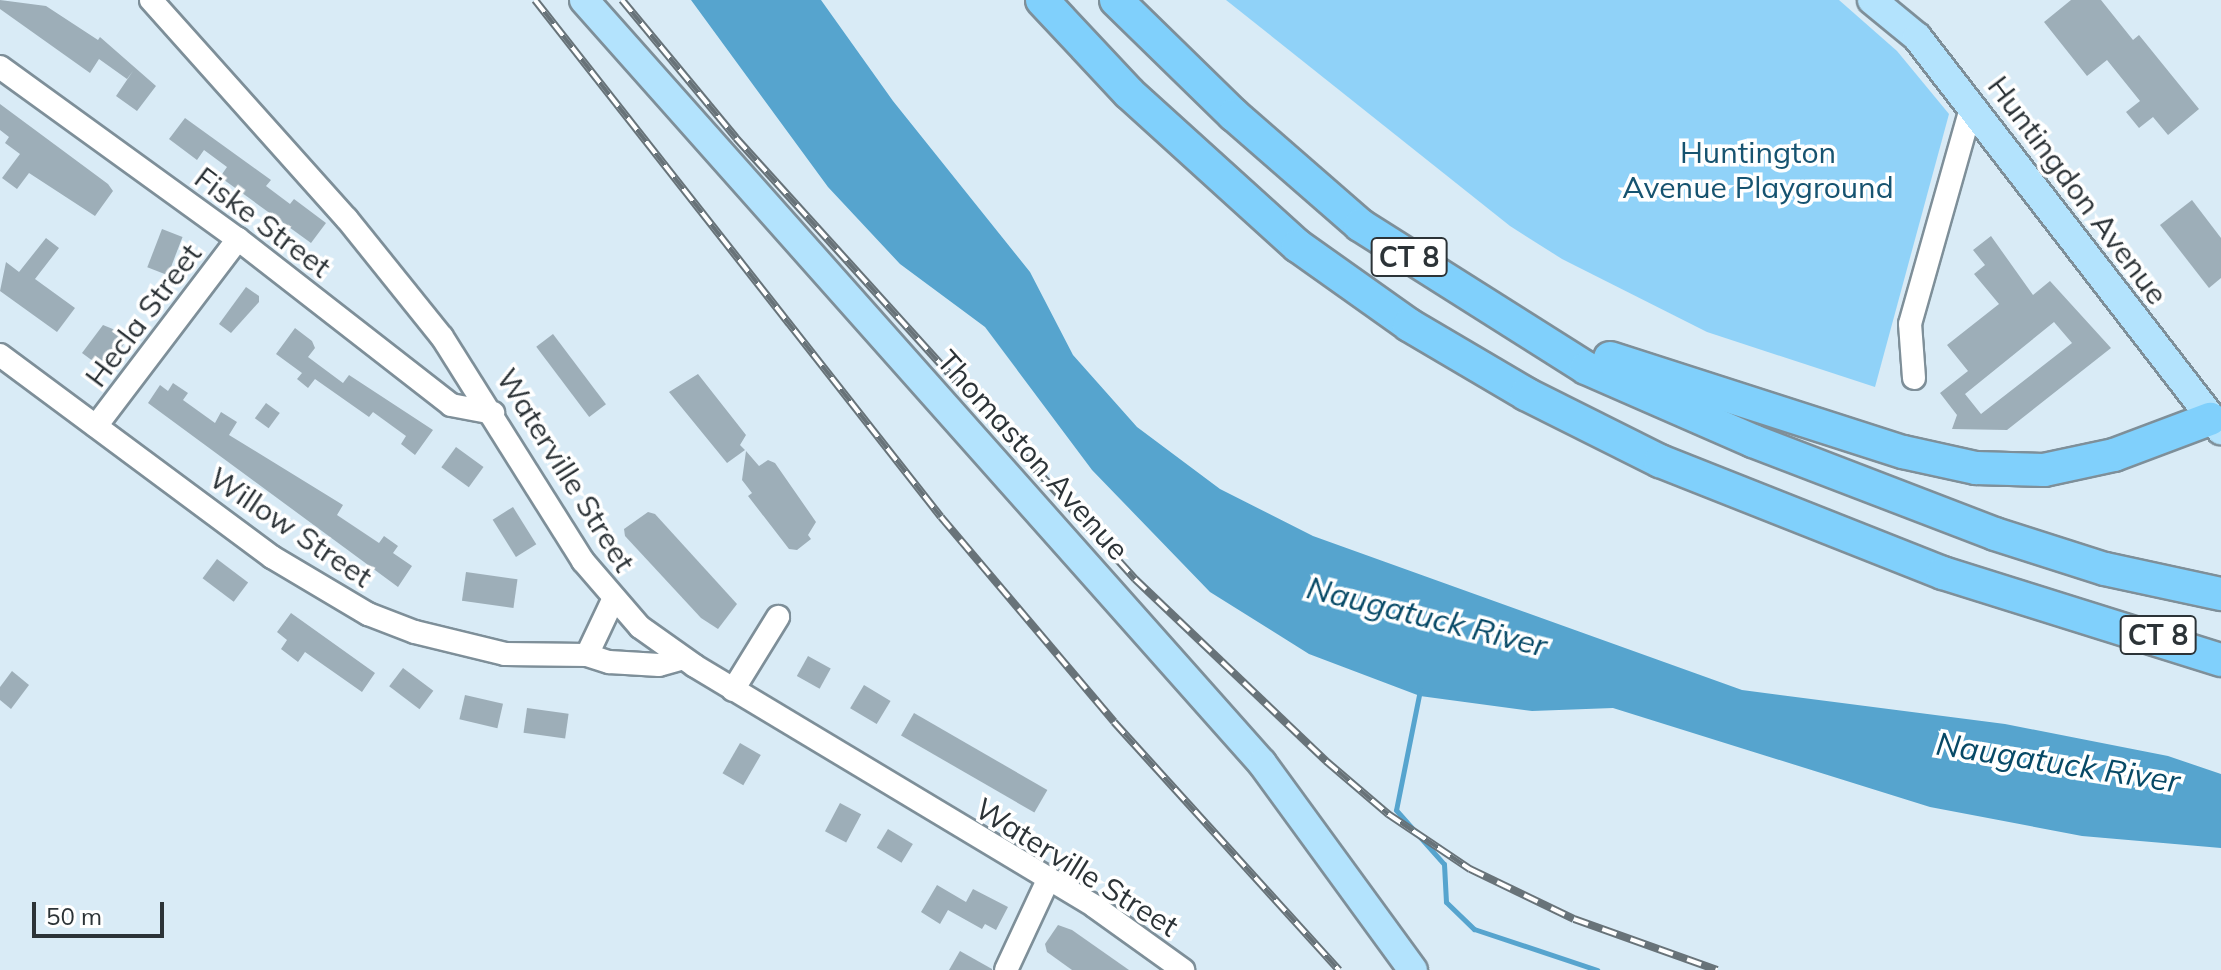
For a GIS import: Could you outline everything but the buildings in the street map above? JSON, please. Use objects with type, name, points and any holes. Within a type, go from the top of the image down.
[{"type":"highway","name":"CT 8","points":[[1042,0],[1129,93],[1298,246],[1461,355],[1660,461],[1943,573],[2095,621],[2221,649]]},
{"type":"highway","name":"CT 8","points":[[1116,0],[1234,115],[1360,225],[1586,368],[1753,441],[1995,534],[2105,569],[2221,594]]},
{"type":"highway","points":[[1234,115],[1368,214],[1477,283],[1607,356],[1714,394],[1903,452],[1976,468],[2044,470],[2114,455],[2216,424]]},
{"type":"highway","points":[[2095,621],[2221,660]]},
{"type":"main road","name":"Thomaston Avenue","points":[[584,0],[1262,763],[1413,970]]},
{"type":"main road","name":"Huntingdon Avenue","points":[[1872,0],[1917,37],[2216,424]]},
{"type":"street","name":"Waterville Street","points":[[151,0],[347,219],[455,354],[576,550],[613,600],[683,658],[1112,918],[1183,970]]},
{"type":"street","name":"Fiske Street","points":[[0,67],[238,239],[451,405],[493,413]]},
{"type":"street","points":[[1914,378],[1910,324],[1972,105]]},
{"type":"street","name":"Hecla Street","points":[[96,426],[238,239]]},
{"type":"street","name":"Willow Street","points":[[0,355],[272,557],[368,614],[415,632],[505,654],[587,655],[609,662],[659,665],[683,658]]},
{"type":"street","points":[[587,655],[613,600]]},
{"type":"street","points":[[733,690],[778,617]]},
{"type":"street","points":[[1006,970],[1048,880]]},
{"type":"green space","name":"Huntington Avenue Playground","points":[[1226,0],[1839,0],[1897,51],[1949,114],[1875,387],[1707,332],[1562,259],[1510,226]]},
{"type":"water","name":"Naugatuck River","points":[[691,0],[821,0],[893,101],[1030,272],[1073,355],[1137,427],[1220,489],[1313,536],[1742,690],[2005,724],[2168,756],[2221,774],[2221,848],[2082,836],[1930,807],[1613,708],[1532,711],[1420,696],[1309,654],[1210,592],[1092,470],[985,327],[900,264],[828,187]]},
{"type":"waterway","points":[[1420,690],[1396,810],[1444,864],[1446,902],[1474,929],[1597,970]]},
{"type":"railway","points":[[535,0],[941,517],[1114,722],[1339,970]]},
{"type":"railway","points":[[622,0],[736,138],[1135,579],[1326,761],[1388,814],[1470,869],[1574,919],[1717,970]]}]
